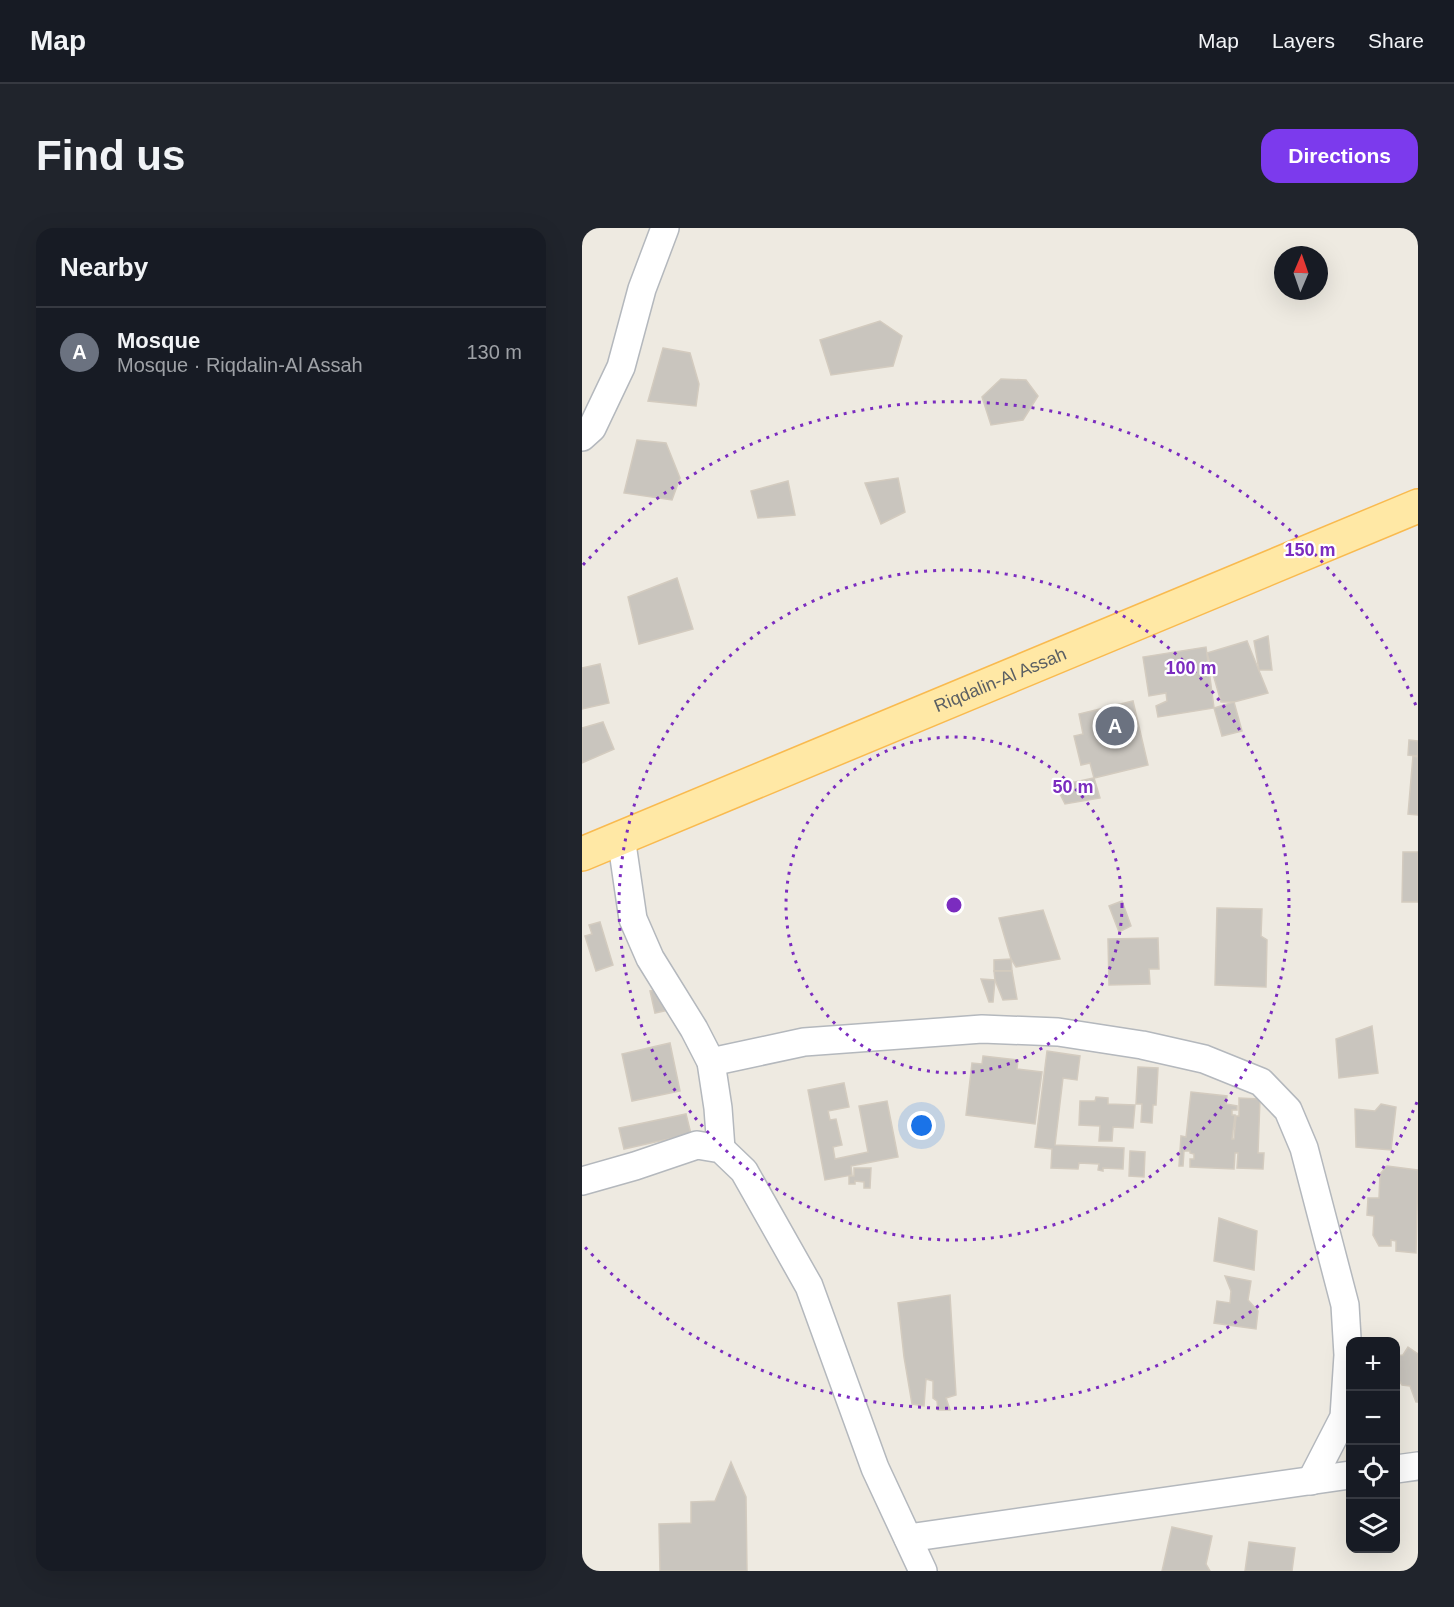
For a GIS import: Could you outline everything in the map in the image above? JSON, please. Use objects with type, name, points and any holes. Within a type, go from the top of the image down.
[{"type":"main road","name":"Riqdalin-Al Assah","points":[[582,854],[1418,507]]},
{"type":"street","points":[[582,437],[592,428],[621,367],[642,289],[665,228]]},
{"type":"street","points":[[621,837],[633,919],[650,958],[694,1029],[711,1062],[721,1149]]},
{"type":"street","points":[[711,1062],[804,1042],[981,1029],[1047,1031],[1142,1045],[1204,1059],[1261,1082],[1288,1110],[1304,1148],[1345,1305],[1348,1355],[1344,1417],[1311,1481]]},
{"type":"street","points":[[582,1180],[635,1166],[697,1145],[721,1149],[744,1171],[809,1286],[875,1468],[924,1571]]},
{"type":"street","points":[[1400,1468],[1418,1466]]},
{"type":"street","points":[[909,1538],[1346,1476]]},
{"type":"building","points":[[880,321],[902,336],[893,366],[831,375],[820,340]]},
{"type":"building","points":[[663,348],[690,353],[699,384],[696,406],[648,401]]},
{"type":"building","points":[[1001,379],[1026,380],[1038,396],[1023,420],[991,425],[982,397]]},
{"type":"building","points":[[637,440],[666,443],[680,478],[672,500],[624,493]]},
{"type":"building","points":[[898,478],[905,512],[881,524],[865,483]]},
{"type":"building","points":[[788,481],[795,515],[758,518],[751,491]]},
{"type":"building","points":[[677,578],[693,629],[639,644],[628,597]]},
{"type":"building","points":[[1268,636],[1272,670],[1259,670],[1254,641]]},
{"type":"building","points":[[1247,641],[1268,693],[1234,702],[1221,702],[1207,653]]},
{"type":"building","points":[[1206,647],[1214,708],[1158,717],[1156,706],[1167,701],[1166,693],[1149,696],[1143,657]]},
{"type":"building","points":[[600,664],[609,703],[582,709],[582,668]]},
{"type":"building","points":[[1133,701],[1148,765],[1094,778],[1090,763],[1081,765],[1074,736],[1083,734],[1079,714]]},
{"type":"building","points":[[1234,702],[1242,731],[1222,736],[1214,708]]},
{"type":"building","points":[[603,722],[614,749],[582,763],[582,728]]},
{"type":"building","points":[[1409,740],[1418,741],[1418,756],[1408,755]]},
{"type":"building","points":[[1413,756],[1418,757],[1418,815],[1408,814]]},
{"type":"building","points":[[1094,778],[1100,798],[1065,804],[1056,786]]},
{"type":"building","points":[[1403,852],[1418,852],[1418,902],[1402,902]]},
{"type":"building","points":[[1122,901],[1131,926],[1119,932],[1109,906]]},
{"type":"building","points":[[1217,908],[1262,909],[1261,936],[1267,940],[1266,987],[1215,985]]},
{"type":"building","points":[[1043,910],[1060,959],[1016,967],[1011,959],[999,918]]},
{"type":"building","points":[[600,922],[613,965],[596,971],[585,936],[592,934],[589,925]]},
{"type":"building","points":[[1158,938],[1159,969],[1149,969],[1150,984],[1109,985],[1108,939]]},
{"type":"building","points":[[1011,959],[1012,971],[994,971],[994,960]]},
{"type":"building","points":[[994,971],[1012,971],[1017,999],[1003,1000]]},
{"type":"building","points":[[981,979],[995,980],[993,1002],[989,1002]]},
{"type":"building","points":[[664,989],[669,1010],[655,1013],[650,991]]},
{"type":"building","points":[[1372,1026],[1378,1073],[1339,1078],[1336,1039]]},
{"type":"building","points":[[670,1043],[680,1091],[632,1101],[622,1054]]},
{"type":"building","points":[[1047,1051],[1080,1056],[1077,1080],[1063,1078],[1055,1145],[1124,1148],[1123,1169],[1103,1168],[1103,1171],[1098,1170],[1099,1164],[1079,1163],[1078,1169],[1051,1168],[1052,1149],[1035,1147]]},
{"type":"building","points":[[983,1056],[1018,1060],[1017,1069],[1042,1072],[1035,1124],[966,1115],[972,1063],[982,1064]]},
{"type":"building","points":[[1138,1067],[1158,1068],[1156,1105],[1153,1105],[1152,1123],[1141,1122],[1142,1104],[1136,1104]]},
{"type":"building","points":[[844,1083],[849,1107],[828,1111],[830,1120],[836,1119],[842,1145],[833,1147],[835,1159],[868,1152],[859,1106],[887,1101],[898,1157],[851,1166],[852,1175],[825,1180],[808,1090]]},
{"type":"building","points":[[1191,1092],[1227,1096],[1226,1104],[1237,1106],[1237,1110],[1232,1110],[1232,1115],[1235,1115],[1232,1139],[1234,1139],[1236,1116],[1239,1116],[1239,1098],[1260,1099],[1258,1153],[1264,1153],[1263,1169],[1237,1168],[1238,1153],[1235,1153],[1234,1169],[1190,1167],[1190,1159],[1194,1159],[1194,1154],[1190,1151],[1184,1151],[1183,1166],[1179,1166],[1181,1136],[1186,1137]]},
{"type":"building","points":[[1096,1097],[1108,1098],[1108,1104],[1135,1105],[1133,1128],[1113,1127],[1112,1141],[1099,1141],[1100,1126],[1079,1125],[1080,1101],[1095,1101]]},
{"type":"building","points":[[1381,1104],[1396,1107],[1391,1150],[1356,1147],[1355,1109],[1375,1111]]},
{"type":"building","points":[[686,1114],[691,1134],[624,1149],[619,1128]]},
{"type":"building","points":[[1130,1151],[1145,1152],[1144,1177],[1129,1176]]},
{"type":"building","points":[[1387,1166],[1418,1170],[1416,1253],[1396,1251],[1396,1241],[1391,1240],[1391,1246],[1379,1246],[1373,1235],[1374,1216],[1367,1215],[1368,1198],[1379,1198],[1380,1174]]},
{"type":"building","points":[[854,1168],[871,1168],[870,1188],[864,1188],[864,1182],[855,1181],[855,1184],[849,1184],[849,1176],[854,1176]]},
{"type":"building","points":[[1219,1218],[1257,1231],[1254,1270],[1214,1261]]},
{"type":"building","points":[[1225,1276],[1251,1281],[1248,1300],[1258,1311],[1256,1329],[1214,1323],[1217,1301],[1230,1303],[1231,1291]]},
{"type":"building","points":[[950,1295],[956,1395],[946,1398],[950,1410],[938,1410],[937,1401],[933,1398],[933,1381],[926,1379],[924,1406],[912,1404],[898,1303]]},
{"type":"building","points":[[1408,1347],[1418,1354],[1418,1402],[1410,1386],[1402,1385],[1400,1382],[1400,1355],[1403,1355]]},
{"type":"building","points":[[731,1462],[746,1497],[747,1571],[660,1571],[659,1524],[691,1523],[691,1502],[715,1501]]},
{"type":"building","points":[[1172,1527],[1212,1536],[1206,1564],[1210,1571],[1162,1571]]},
{"type":"building","points":[[1249,1542],[1295,1548],[1292,1571],[1245,1571]]},
{"type":"place","name":"Mosque","points":[[1115,726]]}]
